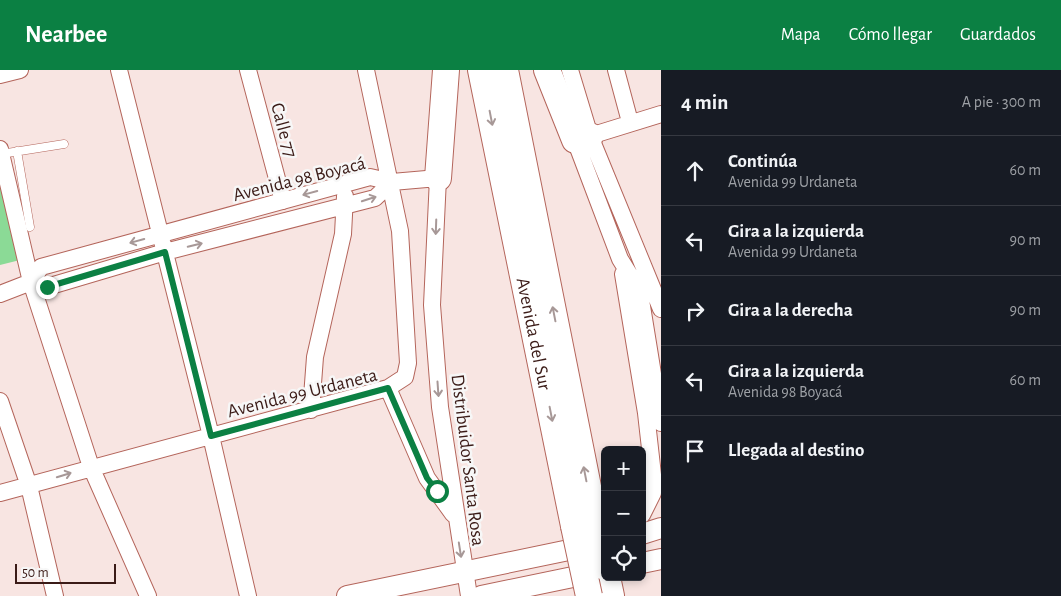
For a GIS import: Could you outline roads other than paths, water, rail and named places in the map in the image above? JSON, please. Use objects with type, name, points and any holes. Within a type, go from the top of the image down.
[{"type":"highway","points":[[438,178],[446,70]]},
{"type":"highway","name":"Avenida del Sur","points":[[481,70],[591,530],[601,558]]},
{"type":"highway","name":"Avenida del Sur","points":[[506,70],[591,530],[588,596]]},
{"type":"highway","points":[[547,70],[583,138]]},
{"type":"highway","points":[[608,581],[611,596]]},
{"type":"street","points":[[0,75],[20,70]]},
{"type":"street","points":[[120,70],[211,436],[248,596]]},
{"type":"street","name":"Calle 77","points":[[248,70],[283,200]]},
{"type":"street","points":[[366,70],[392,182],[400,231],[408,363],[405,377],[388,388]]},
{"type":"street","points":[[570,70],[583,138],[620,259],[646,413],[653,475],[653,493],[646,510]]},
{"type":"street","points":[[616,70],[630,122]]},
{"type":"street","points":[[583,138],[661,114]]},
{"type":"street","points":[[583,138],[661,309]]},
{"type":"street","points":[[6,151],[31,282],[91,467],[148,596]]},
{"type":"street","name":"Avenida 98 Boyacá","points":[[0,294],[31,282],[41,267],[370,177],[392,182]]},
{"type":"street","points":[[392,182],[438,178]]},
{"type":"street","name":"Distribuidor Santa Rosa","points":[[438,178],[432,305],[440,407],[463,570],[469,596]]},
{"type":"street","name":"Avenida 98 Boyacá","points":[[31,282],[47,287],[165,252],[375,198],[392,182]]},
{"type":"street","points":[[310,410],[315,357],[343,234],[345,184]]},
{"type":"street","points":[[620,259],[633,280],[641,300],[661,423]]},
{"type":"street","name":"Avenida 99 Urdaneta","points":[[0,494],[91,467],[388,388],[427,478],[455,516]]},
{"type":"street","points":[[0,401],[29,486],[55,596]]},
{"type":"street","points":[[646,519],[658,506],[661,497]]},
{"type":"street","points":[[646,533],[661,528]]},
{"type":"street","points":[[347,596],[463,570],[591,530]]},
{"type":"street","points":[[646,562],[661,559]]},
{"type":"street","points":[[481,596],[601,570]]},
{"type":"lane","points":[[30,227],[6,151],[64,144]]}]
